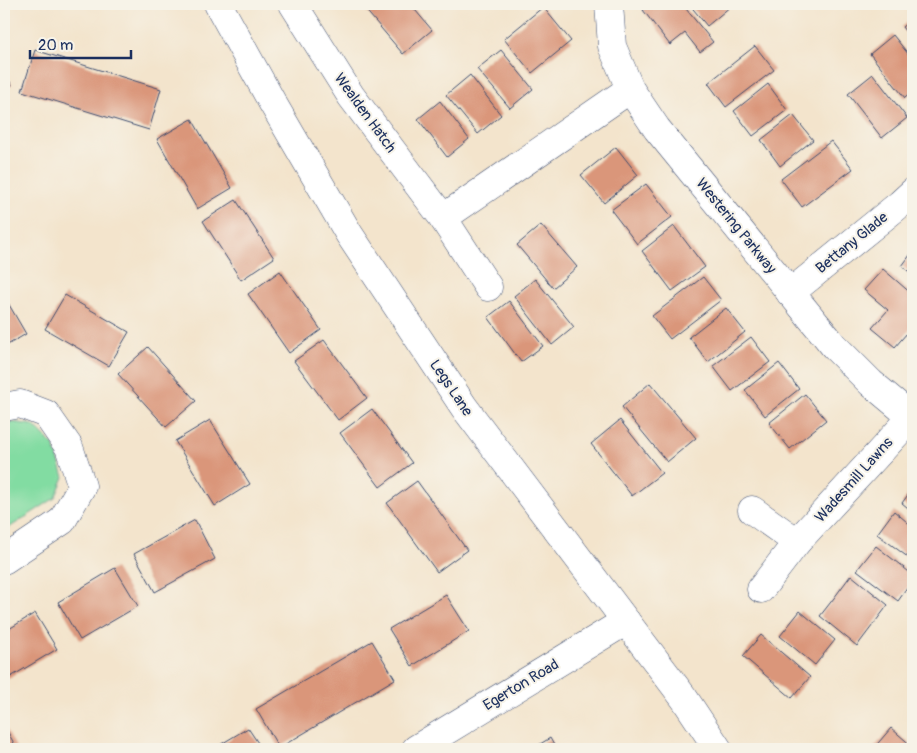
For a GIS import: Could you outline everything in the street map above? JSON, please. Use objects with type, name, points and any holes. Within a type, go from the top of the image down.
[{"type":"street","name":"Legs Lane","points":[[218,4],[272,102],[349,234],[403,317],[464,407],[684,698],[718,749]]},
{"type":"street","name":"Wealden Hatch","points":[[292,4],[351,96],[443,218],[488,288]]},
{"type":"street","name":"Westering Parkway","points":[[609,4],[612,46],[630,89],[657,129],[834,346],[871,383],[912,418]]},
{"type":"street","points":[[443,218],[630,89]]},
{"type":"street","name":"Bettany Glade","points":[[790,293],[913,192]]},
{"type":"street","points":[[4,406],[20,404],[46,414],[69,447],[82,486],[62,521],[4,560]]},
{"type":"street","name":"Wadesmill Lawns","points":[[761,589],[797,542],[912,418]]},
{"type":"street","points":[[752,510],[797,542]]},
{"type":"street","name":"Egerton Road","points":[[416,749],[626,621]]},
{"type":"green space","points":[[4,421],[33,425],[54,446],[64,477],[55,498],[4,531]]},
{"type":"building","points":[[369,4],[410,4],[432,30],[403,54],[364,8]]},
{"type":"building","points":[[651,4],[682,4],[713,42],[700,52],[685,33],[670,45],[643,10]]},
{"type":"building","points":[[689,4],[729,4],[731,6],[707,26]]},
{"type":"building","points":[[543,7],[571,41],[532,73],[504,39]]},
{"type":"building","points":[[913,18],[913,41],[902,27]]},
{"type":"building","points":[[893,35],[913,60],[913,91],[905,98],[870,54]]},
{"type":"building","points":[[755,46],[774,70],[726,107],[708,83]]},
{"type":"building","points":[[35,50],[161,89],[149,130],[22,91]]},
{"type":"building","points":[[501,50],[533,89],[510,108],[477,69]]},
{"type":"building","points":[[4,73],[12,85],[4,90]]},
{"type":"building","points":[[873,74],[907,118],[882,138],[848,94]]},
{"type":"building","points":[[470,75],[501,115],[478,134],[446,95]]},
{"type":"building","points":[[768,84],[787,110],[753,136],[734,111]]},
{"type":"building","points":[[440,101],[469,139],[447,157],[418,119]]},
{"type":"building","points":[[793,115],[813,140],[780,166],[761,140]]},
{"type":"building","points":[[192,119],[232,188],[197,209],[157,139]]},
{"type":"building","points":[[831,141],[853,169],[802,207],[781,179]]},
{"type":"building","points":[[616,147],[638,175],[604,203],[581,175]]},
{"type":"building","points":[[646,184],[672,217],[637,244],[611,210]]},
{"type":"building","points":[[236,200],[274,258],[241,280],[203,221]]},
{"type":"building","points":[[541,225],[577,267],[553,288],[517,245]]},
{"type":"building","points":[[674,226],[705,267],[672,291],[642,251]]},
{"type":"building","points":[[913,251],[913,275],[902,266]]},
{"type":"building","points":[[883,269],[913,295],[913,326],[895,347],[872,328],[888,310],[864,290]]},
{"type":"building","points":[[280,271],[321,330],[289,353],[248,294]]},
{"type":"building","points":[[703,277],[721,300],[670,339],[652,316]]},
{"type":"building","points":[[535,279],[574,327],[552,345],[514,296]]},
{"type":"building","points":[[65,295],[129,332],[109,366],[45,329]]},
{"type":"building","points":[[509,301],[543,346],[521,362],[488,317]]},
{"type":"building","points":[[8,303],[26,334],[4,347],[4,306]]},
{"type":"building","points":[[726,308],[745,332],[708,362],[689,337]]},
{"type":"building","points":[[751,337],[770,362],[732,391],[713,366]]},
{"type":"building","points":[[324,340],[367,398],[338,420],[294,361]]},
{"type":"building","points":[[148,347],[196,401],[166,427],[118,374]]},
{"type":"building","points":[[779,363],[799,389],[765,416],[745,390]]},
{"type":"building","points":[[650,383],[696,438],[667,462],[622,407]]},
{"type":"building","points":[[805,394],[826,420],[790,449],[769,423]]},
{"type":"building","points":[[372,409],[412,463],[380,487],[340,433]]},
{"type":"building","points":[[210,420],[250,484],[215,506],[175,441]]},
{"type":"building","points":[[620,420],[662,473],[632,496],[591,444]]},
{"type":"building","points":[[417,481],[467,550],[437,572],[387,503]]},
{"type":"building","points":[[913,488],[913,512],[902,503]]},
{"type":"building","points":[[894,511],[913,527],[913,561],[877,534]]},
{"type":"building","points":[[195,520],[215,559],[155,592],[134,554]]},
{"type":"building","points":[[876,546],[913,575],[913,580],[898,601],[857,570]]},
{"type":"building","points":[[115,568],[138,606],[80,640],[58,602]]},
{"type":"building","points":[[851,575],[888,605],[857,646],[820,616]]},
{"type":"building","points":[[446,595],[469,631],[412,666],[389,629]]},
{"type":"building","points":[[800,611],[835,640],[815,665],[780,636]]},
{"type":"building","points":[[35,613],[57,649],[4,681],[4,632]]},
{"type":"building","points":[[761,635],[810,677],[792,698],[743,656]]},
{"type":"building","points":[[372,641],[395,679],[279,748],[256,709]]},
{"type":"building","points":[[4,725],[17,749],[4,749]]},
{"type":"building","points":[[248,728],[262,749],[213,749]]},
{"type":"building","points":[[891,728],[913,747],[913,749],[873,749]]},
{"type":"building","points":[[550,738],[556,749],[532,749]]}]
